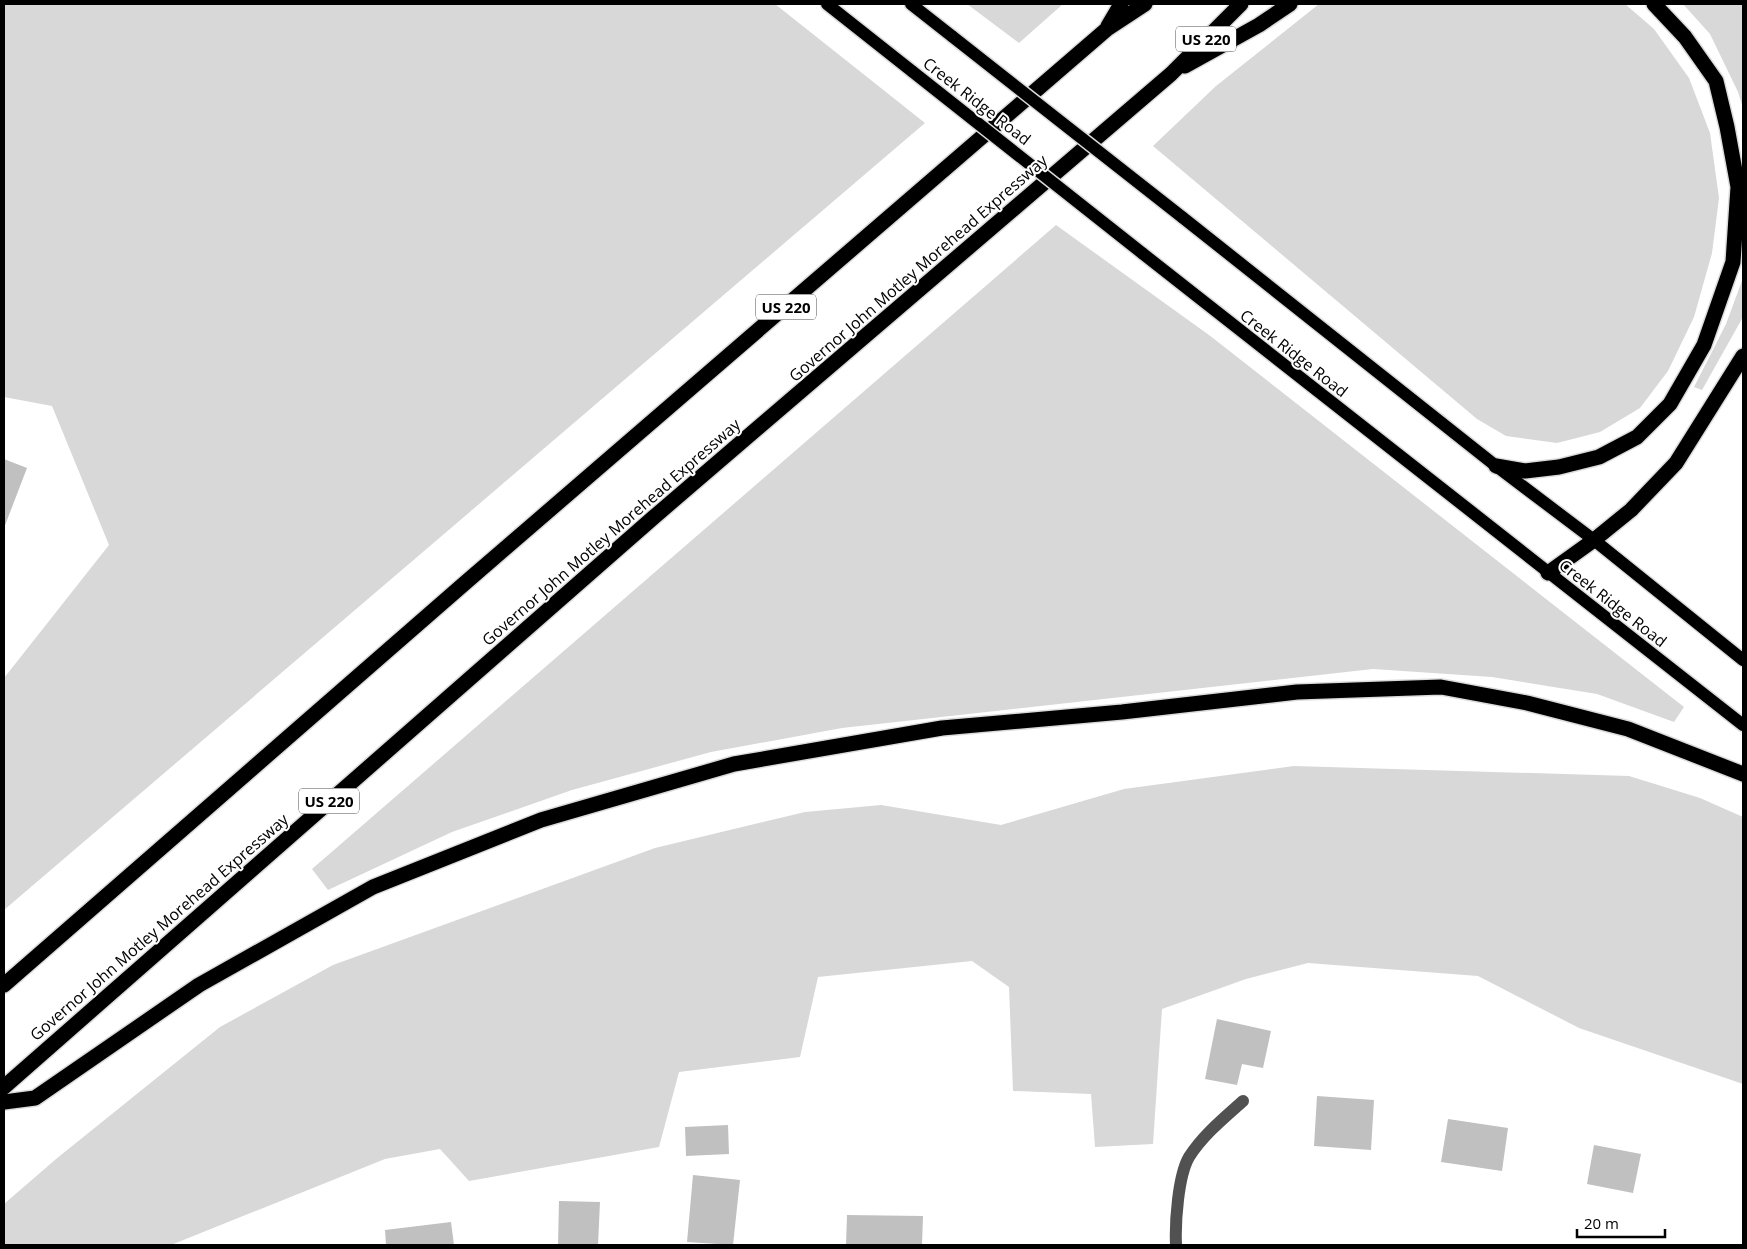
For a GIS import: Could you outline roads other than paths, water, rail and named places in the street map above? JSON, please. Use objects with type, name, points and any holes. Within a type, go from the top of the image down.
[{"type":"highway","points":[[1106,29],[1121,4]]},
{"type":"highway","name":"US 220","points":[[4,985],[442,603],[1106,29],[1144,4]]},
{"type":"highway","name":"Governor John Motley Morehead Expressway","points":[[4,1087],[647,523],[1171,74],[1241,4]]},
{"type":"highway","points":[[1171,74],[1259,26],[1290,4]]},
{"type":"highway","points":[[1496,466],[1525,471],[1559,467],[1599,457],[1637,437],[1670,404],[1704,345],[1730,271],[1733,262],[1738,187],[1716,81],[1685,37],[1654,4]]},
{"type":"highway","points":[[1548,572],[1594,540],[1631,510],[1676,463],[1743,356]]},
{"type":"highway","points":[[4,1102],[35,1098],[199,985],[373,886],[541,820],[734,764],[942,728],[1122,712],[1297,692],[1441,687],[1527,703],[1628,729],[1743,774]]},
{"type":"main road","name":"Creek Ridge Road","points":[[827,4],[1743,726]]},
{"type":"main road","points":[[911,4],[1496,466],[1594,540],[1743,660]]},
{"type":"lane","points":[[1176,1245],[1175,1232],[1178,1201],[1188,1158],[1209,1132],[1243,1101]]}]
